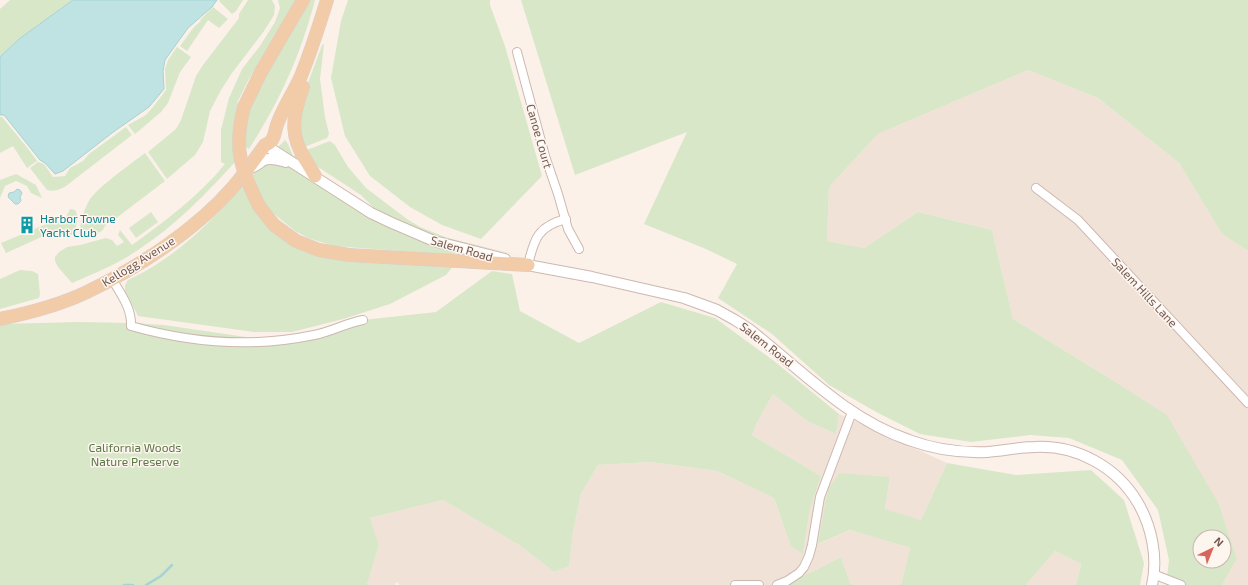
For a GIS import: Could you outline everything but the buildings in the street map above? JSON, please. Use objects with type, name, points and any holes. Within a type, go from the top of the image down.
[{"type":"main road","points":[[303,0],[261,72],[244,107],[240,123],[239,150],[242,166],[259,206],[274,225],[296,241],[319,250],[349,255],[528,265]]},
{"type":"main road","name":"Kellogg Avenue","points":[[0,319],[67,300],[87,292],[112,279],[158,252],[189,228],[221,200],[265,145],[269,143],[275,135],[277,124],[300,77],[310,52],[327,0]]},
{"type":"main road","points":[[310,52],[306,78],[294,114],[294,124],[296,142],[315,176]]},
{"type":"street","name":"Canoe Court","points":[[517,52],[545,156],[566,219],[574,240],[579,248]]},
{"type":"street","name":"Salem Road","points":[[265,145],[371,213],[434,241],[528,265],[592,277],[684,298],[717,310],[749,329],[852,412],[895,435],[935,447],[953,450],[986,452],[1049,447],[1062,449],[1093,460],[1115,475],[1126,485],[1141,507],[1151,539],[1154,574],[1152,585]]},
{"type":"street","name":"Salem Road","points":[[248,168],[253,168],[271,158],[298,166]]},
{"type":"street","name":"Salem Hills Lane","points":[[1036,188],[1078,220],[1248,402]]},
{"type":"street","points":[[528,265],[533,244],[542,230],[556,222],[566,219]]},
{"type":"street","points":[[112,279],[129,308],[131,326],[182,338],[210,342],[266,342],[315,335],[363,320]]},
{"type":"street","points":[[777,585],[800,573],[809,556],[820,497],[852,412]]},
{"type":"street","points":[[1154,574],[1181,585]]},
{"type":"street","points":[[735,585],[759,585]]},
{"type":"shaded area","points":[[1028,70],[1098,98],[1179,163],[1222,234],[1248,251],[1248,585],[1222,585],[1237,559],[1232,544],[1232,529],[1227,529],[1219,504],[1101,373],[1013,319],[992,230],[918,212],[864,248],[827,241],[829,187],[878,134]]},
{"type":"shaded area","points":[[773,394],[807,421],[836,434],[839,414],[947,463],[921,520],[885,510],[890,477],[819,544],[850,530],[910,548],[901,585],[851,585],[841,557],[783,585],[400,585],[396,582],[395,585],[367,585],[379,545],[370,518],[443,500],[519,545],[554,572],[569,566],[573,532],[581,494],[598,465],[650,462],[717,471],[774,498],[791,547],[803,554],[810,509],[821,476],[752,435]]},
{"type":"shaded area","points":[[1055,551],[1081,564],[1076,585],[1026,585]]},
{"type":"green space","points":[[10,0],[73,0],[19,39],[0,57],[0,9]]},
{"type":"green space","points":[[243,0],[236,11],[232,14],[219,1]]},
{"type":"green space","points":[[248,0],[272,0],[275,6],[274,15],[221,90],[210,111],[203,142],[195,155],[167,179],[148,152],[176,129],[181,120],[196,76],[239,18],[239,14]]},
{"type":"green space","points":[[278,0],[296,0],[249,79],[238,101],[235,128],[236,161],[178,220],[152,240],[122,260],[72,283],[58,267],[55,261],[55,257],[59,252],[67,247],[106,238],[112,240],[117,246],[124,242],[118,235],[120,230],[132,245],[193,197],[225,164],[221,162],[221,130],[229,98],[242,69],[260,46],[275,22],[280,8]]},
{"type":"green space","points":[[308,0],[315,0],[296,59],[280,95],[249,149],[244,146],[248,106]]},
{"type":"green space","points":[[348,0],[490,0],[490,5],[505,46],[542,176],[481,239],[442,225],[410,207],[370,176],[345,136],[331,78],[341,21]]},
{"type":"green space","points":[[521,0],[1248,0],[1248,251],[1222,234],[1179,163],[1098,98],[1028,70],[878,134],[829,187],[827,241],[864,248],[918,212],[992,230],[1013,319],[1167,415],[1219,504],[1227,529],[1192,529],[1192,569],[1231,569],[1222,585],[1166,585],[1169,560],[1158,510],[1122,460],[1069,438],[1030,435],[971,442],[920,434],[878,413],[829,385],[772,334],[718,298],[737,264],[706,249],[644,224],[687,132],[575,175]]},
{"type":"green space","points":[[213,7],[228,19],[219,28],[208,20],[187,51],[180,46],[194,27]]},
{"type":"green space","points":[[324,44],[320,79],[325,117],[329,134],[327,138],[302,148],[299,107],[322,45]]},
{"type":"green space","points":[[177,47],[191,57],[180,72],[168,103],[161,112],[135,134],[128,125],[146,115],[166,90],[165,69],[168,60]]},
{"type":"green space","points":[[0,117],[2,117],[37,161],[27,168],[13,146],[0,153]]},
{"type":"green space","points":[[126,127],[132,135],[61,189],[54,191],[47,190],[30,168],[38,162],[44,164],[53,177],[65,176],[70,168],[83,161],[89,154]]},
{"type":"green space","points":[[285,140],[293,156],[298,154],[301,162],[278,147]]},
{"type":"green space","points":[[330,141],[335,145],[348,167],[366,188],[420,227],[448,238],[521,256],[451,240],[423,231],[374,208],[361,195],[318,167],[304,151]]},
{"type":"green space","points":[[145,153],[165,181],[115,219],[109,220],[102,231],[82,239],[79,233],[81,221],[87,205],[93,196],[114,176]]},
{"type":"green space","points":[[272,162],[286,164],[353,207],[394,230],[455,252],[455,255],[334,246],[308,238],[295,231],[273,213],[260,197],[251,176],[259,167],[268,163],[270,166]]},
{"type":"green space","points":[[16,174],[36,185],[42,198],[31,193],[27,186],[16,181],[5,186],[0,198],[0,180]]},
{"type":"green space","points":[[244,185],[302,247],[455,264],[446,275],[390,304],[343,319],[292,332],[254,332],[138,316],[125,291],[125,285],[128,280],[154,266],[181,247],[214,217]]},
{"type":"green space","points":[[70,209],[75,210],[77,216],[76,226],[72,235],[59,233],[57,230],[6,253],[1,243],[51,222],[56,223],[64,221]]},
{"type":"green space","points":[[151,212],[158,222],[136,238],[129,228]]},
{"type":"green space","points":[[20,270],[32,271],[38,274],[39,298],[0,309],[0,279]]},
{"type":"green space","name":"California Woods Nature Preserve","points":[[492,271],[512,274],[520,311],[579,343],[661,302],[715,318],[774,361],[839,414],[836,434],[807,421],[773,394],[752,435],[821,476],[810,509],[803,554],[791,547],[774,498],[717,471],[650,462],[598,465],[581,494],[573,532],[569,566],[554,572],[519,545],[443,500],[370,518],[379,545],[367,585],[0,585],[0,324],[78,322],[133,323],[164,325],[260,339],[301,335],[363,320],[436,312]]},
{"type":"green space","points":[[947,463],[1016,475],[1091,470],[1124,500],[1144,563],[1140,585],[1076,585],[1081,564],[1055,551],[1026,585],[901,585],[910,548],[850,530],[818,544],[828,489],[840,473],[890,477],[885,509],[921,520]]},
{"type":"green space","points":[[1232,544],[1237,559],[1232,568]]},
{"type":"green space","points":[[841,557],[851,585],[783,585],[820,568]]},
{"type":"water","points":[[73,0],[217,0],[212,7],[188,28],[165,60],[163,71],[164,89],[149,107],[112,133],[63,171],[55,174],[45,163],[40,160],[4,115],[0,115],[0,57],[19,39]]},
{"type":"water","points":[[17,189],[22,193],[20,197],[21,201],[18,204],[15,204],[8,197],[9,193],[14,192]]},
{"type":"waterway","points":[[146,585],[161,576],[172,565]]},
{"type":"waterway","points":[[124,585],[133,585]]},
{"type":"place","name":"Harbor Towne Yacht Club","points":[[27,225]]}]
